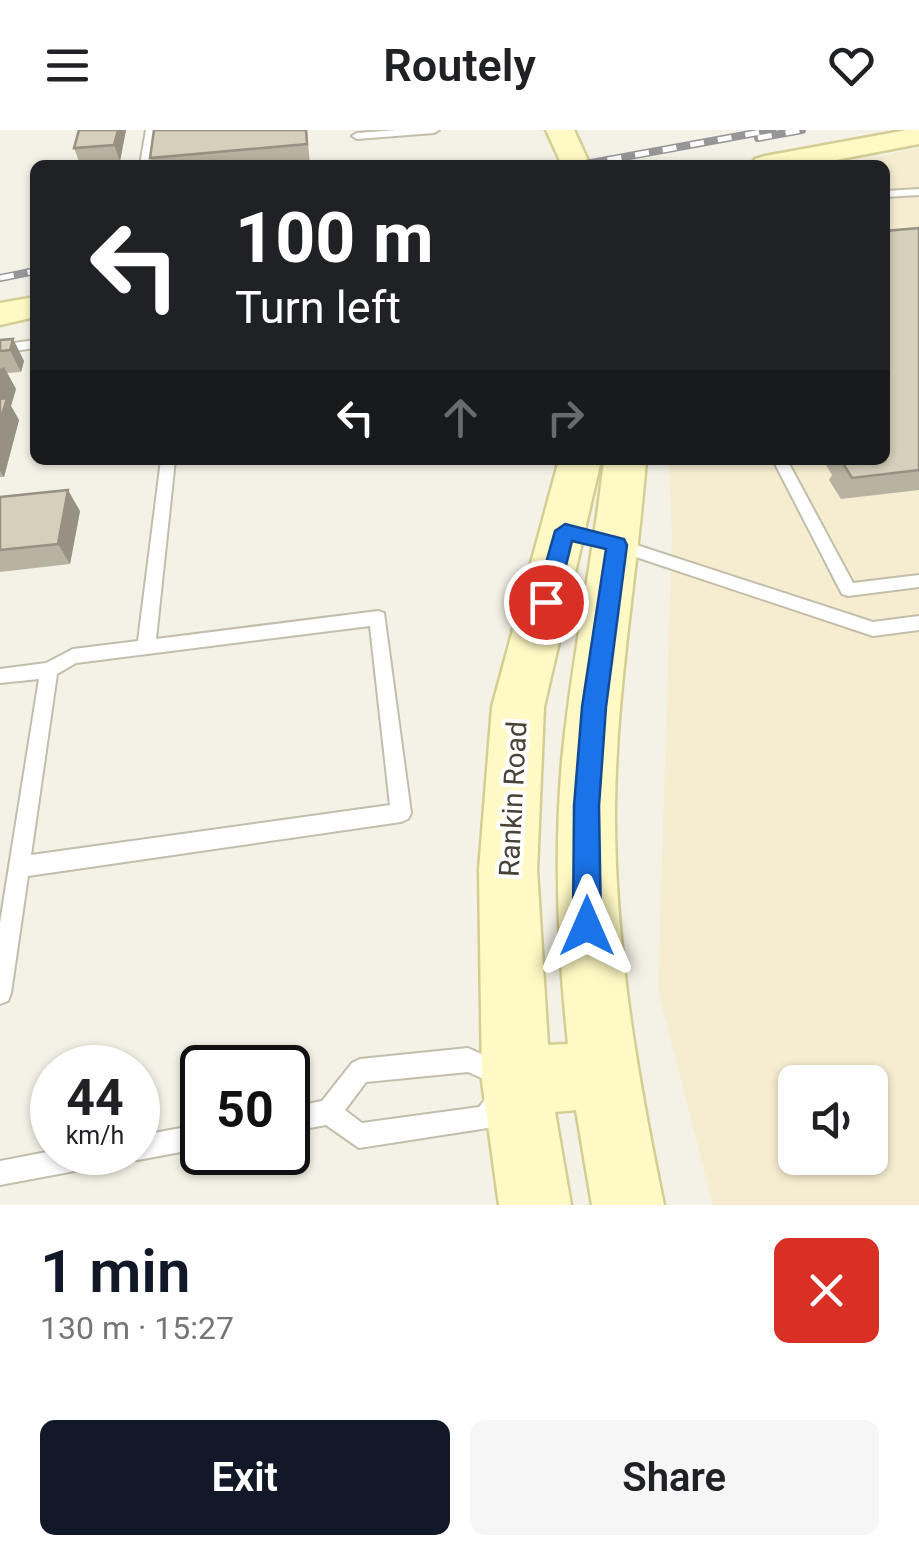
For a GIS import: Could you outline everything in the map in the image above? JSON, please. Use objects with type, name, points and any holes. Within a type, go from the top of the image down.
[{"type":"main road","points":[[537,130],[549,160]]},
{"type":"main road","points":[[560,130],[574,160]]},
{"type":"main road","points":[[792,160],[919,136]]},
{"type":"main road","points":[[0,314],[30,308]]},
{"type":"main road","name":"Rankin Road","points":[[581,465],[591,538],[594,707],[586,806],[587,926],[602,1075],[628,1205]]},
{"type":"main road","name":"Rankin Road","points":[[534,1205],[516,1081],[508,870],[518,708],[623,465]]},
{"type":"main road","points":[[516,1081],[602,1075]]},
{"type":"lane","points":[[146,160],[151,130]]},
{"type":"lane","points":[[357,136],[434,130]]},
{"type":"lane","points":[[890,194],[919,192]]},
{"type":"lane","points":[[0,349],[30,345]]},
{"type":"lane","points":[[146,647],[167,465]]},
{"type":"lane","points":[[783,465],[848,590]]},
{"type":"lane","points":[[591,538],[873,629],[919,624]]},
{"type":"lane","points":[[828,614],[848,590],[919,582]]},
{"type":"lane","points":[[0,676],[49,670],[73,656],[378,618],[401,813],[19,868]]},
{"type":"lane","points":[[0,993],[49,670]]},
{"type":"lane","points":[[310,1116],[329,1112],[360,1071],[468,1060],[516,1081],[484,1118],[359,1136],[329,1112]]},
{"type":"lane","points":[[0,1173],[30,1167]]},
{"type":"shaded area","points":[[919,148],[919,1205],[713,1205],[658,990],[672,537],[669,465],[890,465],[890,160],[862,160]]},
{"type":"building","points":[[79,130],[118,130],[114,145],[74,148]]},
{"type":"building","points":[[154,130],[306,130],[307,144],[150,158]]},
{"type":"building","points":[[919,228],[919,470],[852,478],[844,465],[890,465],[890,231]]},
{"type":"building","points":[[13,339],[10,350],[0,351],[0,340]]},
{"type":"building","points":[[7,398],[0,422],[0,399]]},
{"type":"building","points":[[68,490],[58,544],[0,550],[0,497]]},
{"type":"railway","points":[[607,160],[772,130]]},
{"type":"railway","points":[[758,138],[802,130]]},
{"type":"railway","points":[[0,278],[30,272]]},
{"type":"route","points":[[546,602],[565,531],[617,545],[594,707],[586,806],[587,926]]}]
